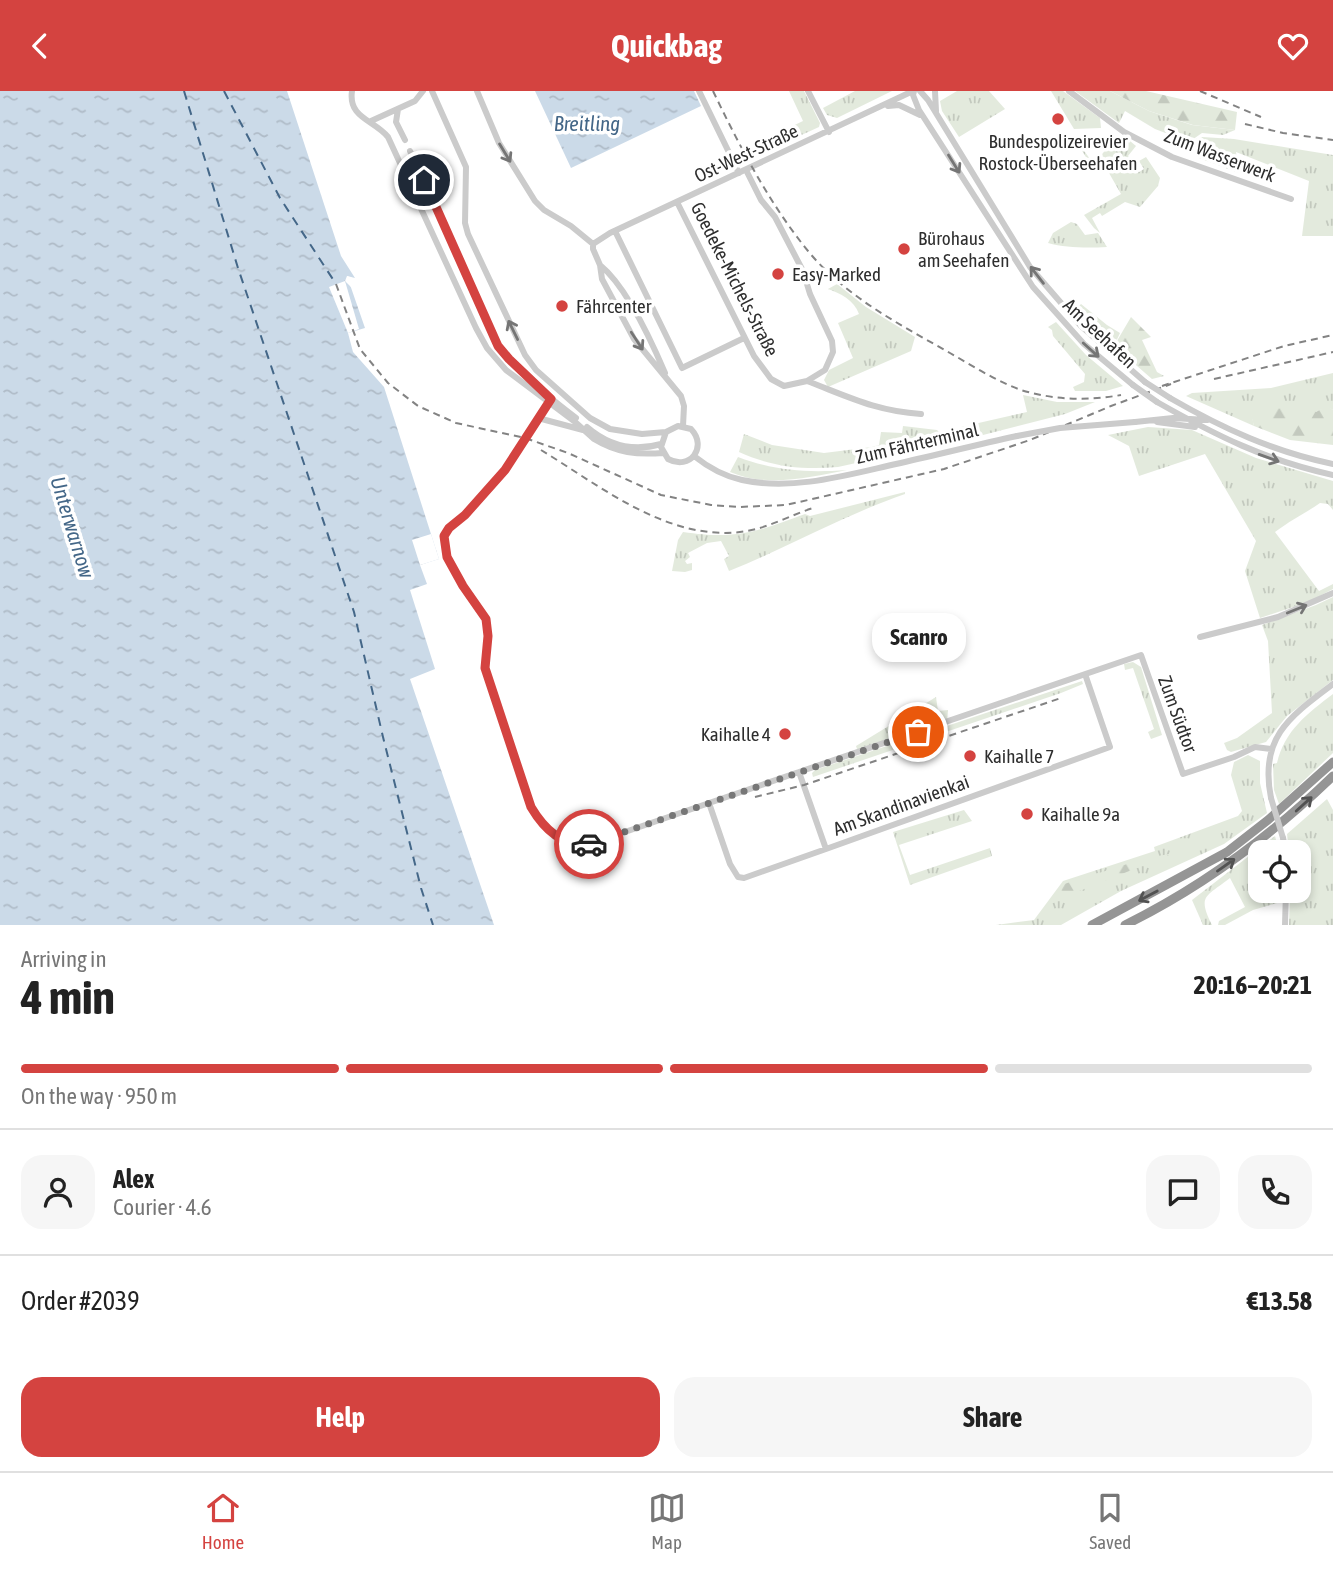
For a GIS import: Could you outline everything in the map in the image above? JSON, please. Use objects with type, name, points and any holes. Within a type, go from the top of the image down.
[{"type":"highway","points":[[1092,925],[1227,852],[1268,820],[1333,762]]},
{"type":"highway","points":[[1125,925],[1184,893],[1231,861],[1287,818],[1333,776]]},
{"type":"street","name":"Zum Fährterminal","points":[[352,91],[354,111],[388,137],[479,335],[496,361],[600,438],[618,446],[637,449],[661,444]]},
{"type":"street","points":[[370,121],[415,101],[423,91]]},
{"type":"street","points":[[432,91],[466,167],[465,223],[470,240],[525,355],[536,370],[598,424],[622,433],[666,432]]},
{"type":"street","points":[[477,91],[499,143],[535,201],[593,244],[603,279],[634,339],[667,377]]},
{"type":"street","points":[[699,91],[742,171],[775,217],[803,271],[810,294],[832,341],[833,352],[825,370],[807,381]]},
{"type":"street","points":[[808,91],[829,132]]},
{"type":"street","name":"Ost-West-Straße","points":[[593,244],[615,231],[914,91]]},
{"type":"street","name":"Am Seehafen","points":[[914,91],[914,100],[1016,264],[1053,311],[1089,349],[1133,385],[1208,431],[1280,462],[1333,475]]},
{"type":"street","name":"Am Seehafen","points":[[920,91],[1024,259],[1061,305],[1096,341],[1145,382],[1209,420],[1293,455],[1333,464]]},
{"type":"street","name":"Am Seehafen","points":[[935,91],[937,117]]},
{"type":"street","name":"Zum Wasserwerk","points":[[1069,91],[1124,132],[1172,157],[1291,199]]},
{"type":"street","points":[[885,106],[899,105],[925,118]]},
{"type":"street","points":[[398,109],[396,122],[405,140]]},
{"type":"street","name":"Zum Fährterminal","points":[[410,151],[498,346],[550,401],[585,431],[601,443],[621,451],[634,454],[663,453],[676,463],[688,461],[694,456],[712,470],[742,480],[798,482],[844,476],[1060,428],[1185,418],[1209,420]]},
{"type":"street","name":"Goedeke-Michels-Straße","points":[[677,202],[754,356],[775,383],[784,386],[807,381]]},
{"type":"street","points":[[615,231],[682,368],[744,338]]},
{"type":"street","points":[[600,265],[611,274],[625,294],[683,403],[683,426]]},
{"type":"street","points":[[807,381],[875,408],[921,414]]},
{"type":"street","points":[[550,401],[505,470],[465,515],[449,528],[444,536],[444,546],[463,586],[486,619],[488,636],[485,668],[531,807],[542,823],[562,840],[580,845],[600,842],[1085,674]]},
{"type":"street","points":[[538,418],[585,431]]},
{"type":"street","name":"Zum Fährterminal","points":[[1152,421],[1208,431]]},
{"type":"street","points":[[663,453],[661,444],[666,432],[673,427],[683,426],[691,429],[699,444],[694,456]]},
{"type":"street","points":[[1200,637],[1261,622],[1305,607],[1333,593]]},
{"type":"street","name":"Zum Südtor","points":[[1085,674],[1140,655],[1183,774],[1255,747],[1271,749]]},
{"type":"street","name":"Am Skandinavienkai","points":[[799,772],[826,849],[1110,747],[1085,674]]},
{"type":"street","points":[[1283,840],[1271,799],[1268,773],[1271,749],[1287,721],[1333,684]]},
{"type":"street","points":[[709,803],[730,864],[738,877],[744,878],[826,849]]},
{"type":"street","points":[[1285,925],[1286,903]]},
{"type":"green space","points":[[789,91],[804,91],[820,123],[819,127],[784,143],[780,132],[803,121]]},
{"type":"green space","points":[[855,91],[892,91],[837,118],[827,115],[823,108]]},
{"type":"green space","points":[[957,91],[989,91],[1005,109],[959,137],[942,111],[940,101]]},
{"type":"green space","points":[[1051,91],[1063,91],[1100,118],[1101,128],[1074,129]]},
{"type":"green space","points":[[1075,91],[1110,91],[1149,111],[1192,125],[1235,130],[1223,135],[1202,133],[1189,142],[1155,129],[1125,111],[1119,123]]},
{"type":"green space","points":[[1110,91],[1146,91],[1237,112],[1235,130],[1193,125],[1149,111]]},
{"type":"green space","points":[[1124,136],[1136,146],[1128,156],[1139,172],[1144,169],[1139,161],[1146,157],[1160,178],[1158,186],[1140,207],[1125,202],[1102,216],[1100,213],[1092,218],[1100,233],[1084,215],[1121,194],[1105,166],[1098,171],[1093,162],[1090,164],[1074,137],[1090,159],[1099,158],[1111,143],[1117,143]]},
{"type":"green space","points":[[1196,139],[1234,139],[1333,155],[1333,236],[1302,236],[1309,181],[1236,152],[1239,173],[1199,158],[1194,144]]},
{"type":"green space","points":[[1071,222],[1077,224],[1085,235],[1098,233],[1107,247],[1048,243],[1053,233]]},
{"type":"green space","points":[[837,284],[866,307],[915,337],[911,351],[828,387],[824,380],[829,370],[853,358],[838,323],[859,314],[850,301],[828,289]]},
{"type":"green space","points":[[1081,304],[1120,333],[1114,346],[1077,308]]},
{"type":"green space","points":[[1131,317],[1151,337],[1142,340],[1157,372],[1164,376],[1152,379],[1114,346]]},
{"type":"green space","points":[[1056,322],[1086,355],[1123,386],[1106,391],[1075,391],[1073,387],[1084,382],[1085,374],[1053,336],[1048,327]]},
{"type":"green space","points":[[1333,373],[1333,410],[1327,407],[1316,412],[1251,411],[1254,426],[1186,396],[1192,393],[1271,388]]},
{"type":"green space","points":[[1023,395],[1057,402],[1095,402],[1065,414],[983,435],[838,467],[788,466],[739,452],[744,434],[772,445],[824,453],[872,447],[879,445],[881,432],[902,433],[903,426],[939,432],[1027,412]]},
{"type":"green space","points":[[1304,406],[1316,412],[1327,406],[1333,410],[1333,445],[1290,440],[1254,426],[1250,411]]},
{"type":"green space","points":[[1148,427],[1192,430],[1256,458],[1333,481],[1333,510],[1328,504],[1320,503],[1275,532],[1319,591],[1333,584],[1333,589],[1308,602],[1260,618],[1245,571],[1256,541],[1205,454],[1139,476],[1129,446],[1108,435]]},
{"type":"green space","points":[[738,457],[792,470],[847,470],[789,480],[759,479],[730,472]]},
{"type":"green space","points":[[905,492],[729,571],[724,559],[729,556],[721,541],[707,543],[688,553],[690,557],[685,561],[687,564],[692,563],[692,570],[672,571],[678,540],[683,532],[718,535],[746,533],[805,514],[810,516]]},
{"type":"green space","points":[[1333,597],[1333,680],[1287,716],[1266,742],[1231,752],[1227,750],[1224,743],[1237,738],[1272,713],[1268,641],[1262,625]]},
{"type":"green space","points":[[1133,662],[1141,667],[1162,735],[1151,739],[1148,732],[1154,729],[1133,668],[1125,670],[1124,664]]},
{"type":"green space","points":[[1082,681],[1083,684],[1061,693],[813,777],[815,770]]},
{"type":"green space","points":[[1333,694],[1333,753],[1279,804],[1274,790],[1273,764],[1277,763],[1291,732]]},
{"type":"green space","points":[[936,697],[938,711],[948,710],[947,722],[858,752],[856,746]]},
{"type":"green space","points":[[1248,755],[1260,761],[1260,783],[1267,813],[1224,844],[1121,891],[1061,925],[996,925],[1034,920],[1063,881],[1155,851],[1154,847],[1238,816],[1242,811],[1231,775],[1234,762]]},
{"type":"green space","points":[[1327,799],[1333,810],[1333,925],[1289,925],[1290,903],[1311,903],[1311,840],[1288,840],[1287,834]]},
{"type":"green space","points":[[964,810],[972,821],[899,845],[910,875],[990,848],[992,856],[910,885],[893,832]]},
{"type":"green space","points":[[1174,853],[1062,898],[1061,885],[1143,859]]},
{"type":"green space","points":[[1248,857],[1248,903],[1277,903],[1253,910],[1225,925],[1218,925],[1219,921],[1245,907],[1230,878],[1206,897],[1205,908],[1212,925],[1203,925],[1192,900]]},
{"type":"water","name":"Unterwarnow","points":[[0,91],[287,91],[341,256],[355,278],[347,276],[365,328],[348,333],[353,352],[384,387],[439,559],[420,565],[427,584],[410,590],[435,669],[410,679],[494,925],[0,925]]},
{"type":"water","name":"Breitling","points":[[535,91],[694,91],[701,106],[571,168]]},
{"type":"pier","points":[[347,276],[358,280],[350,280],[355,286],[352,288],[345,281]]},
{"type":"pier","points":[[345,281],[359,329],[348,333],[329,287]]},
{"type":"pier","points":[[431,534],[439,559],[420,565],[412,540]]},
{"type":"ferry route","points":[[184,91],[238,268],[354,612],[421,888],[433,925]]},
{"type":"ferry route","points":[[224,91],[280,198],[336,284]]},
{"type":"railway","points":[[713,91],[780,214],[808,251],[856,296],[994,378],[1021,390],[1071,399],[1121,395]]},
{"type":"railway","points":[[1200,91],[1261,117]]},
{"type":"railway","points":[[1245,124],[1333,140]]},
{"type":"railway","points":[[336,284],[360,349],[388,383],[418,406],[456,423],[525,438],[568,453],[661,495],[711,505],[786,505],[944,469],[1030,440],[1171,384]]},
{"type":"railway","points":[[1162,386],[1284,346],[1333,335]]},
{"type":"railway","points":[[1214,379],[1333,352]]},
{"type":"railway","points":[[541,450],[638,509],[691,529],[719,533],[747,531],[813,508]]},
{"type":"railway","points":[[755,797],[804,785],[1061,698]]},
{"type":"way so far","points":[[589,844],[918,732]]},
{"type":"place","name":"Bundespolizeirevier Rostock-Überseehafen","points":[[1058,119]]},
{"type":"place","name":"Bürohaus am Seehafen","points":[[904,249]]},
{"type":"place","name":"Easy-Marked","points":[[778,274]]},
{"type":"place","name":"Fährcenter","points":[[562,306]]},
{"type":"place","name":"Scanro","points":[[918,732]]},
{"type":"place","name":"Kaihalle 4","points":[[785,734]]},
{"type":"place","name":"Kaihalle 7","points":[[970,756]]},
{"type":"place","name":"Kaihalle 9a","points":[[1027,814]]},
{"type":"route","points":[[424,180],[498,346],[551,399],[505,470],[465,515],[449,528],[444,536],[444,546],[463,586],[486,619],[488,636],[485,668],[531,807],[542,823],[562,840],[570,844],[589,844]]}]
